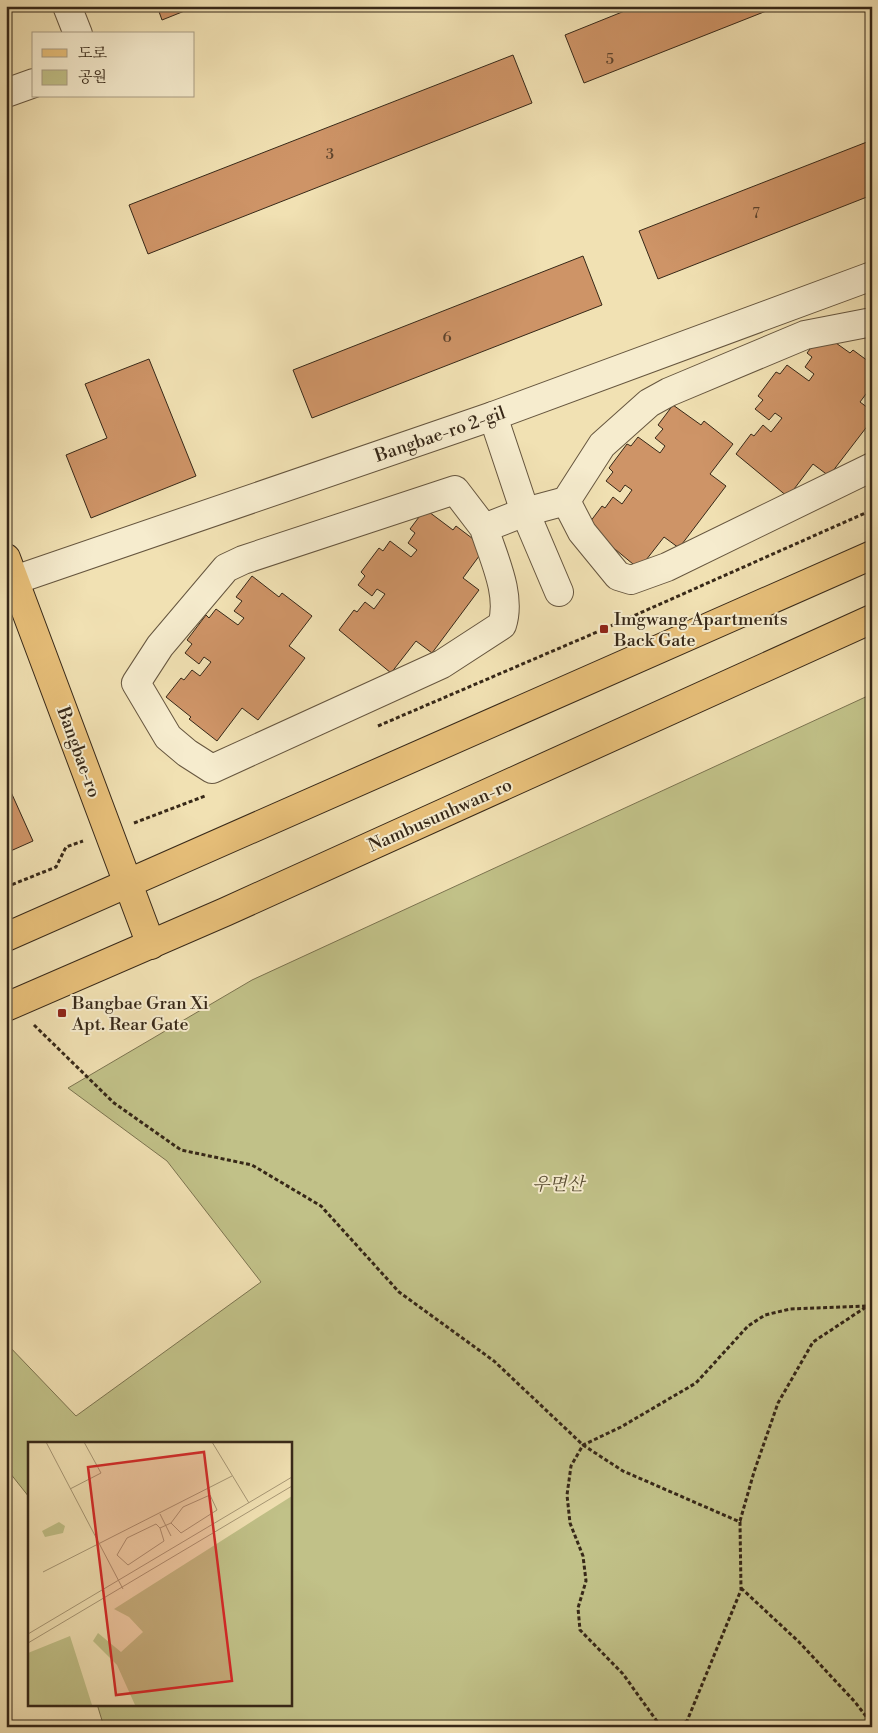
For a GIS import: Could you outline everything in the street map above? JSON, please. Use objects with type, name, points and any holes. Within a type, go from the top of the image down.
[{"type":"main road","points":[[6,937],[872,555]]},
{"type":"main road","name":"Bangbae-ro","points":[[9,574],[151,945]]},
{"type":"main road","name":"Nambusunhwan-ro","points":[[11,1005],[151,945],[872,619]]},
{"type":"street","points":[[67,6],[77,32]]},
{"type":"street","points":[[6,93],[32,84]]},
{"type":"street","name":"Bangbae-ro 2-gil","points":[[9,574],[493,416],[872,276]]},
{"type":"street","points":[[484,528],[525,512],[566,501],[602,445],[656,399],[669,392],[805,335],[872,322]]},
{"type":"street","points":[[493,416],[525,512],[560,592]]},
{"type":"street","points":[[566,501],[582,532],[618,576],[631,580],[667,567],[872,467]]},
{"type":"street","points":[[455,490],[484,528],[500,578],[506,607],[502,625],[442,664],[212,769],[187,753],[168,737],[136,683],[160,646],[226,568],[243,560],[455,490]]},
{"type":"path","points":[[374,727],[604,629],[872,510]]},
{"type":"path","points":[[180,806],[208,795]]},
{"type":"path","points":[[6,887],[56,867],[66,847]]},
{"type":"path","points":[[11,1005],[114,1103],[181,1150],[252,1165],[321,1206],[399,1292],[494,1361],[583,1445],[623,1471],[740,1522]]},
{"type":"path","points":[[661,1727],[623,1674],[580,1630],[578,1608],[586,1581],[584,1556],[570,1523],[567,1495],[572,1466],[583,1445],[621,1427],[696,1383],[748,1326],[765,1315],[790,1309],[870,1304]]},
{"type":"path","points":[[675,1727],[687,1721],[741,1590],[740,1522],[754,1472],[778,1403],[813,1342],[870,1304]]},
{"type":"path","points":[[741,1590],[799,1642],[855,1702],[872,1724]]},
{"type":"green space","name":"우면산","points":[[872,694],[872,1727],[104,1727],[98,1706],[291,1706],[291,1442],[28,1442],[28,1496],[6,1468],[6,1343],[76,1416],[261,1282],[167,1161],[68,1088],[252,980]]},
{"type":"building","points":[[157,6],[197,6],[162,20]]},
{"type":"building","points":[[637,6],[779,6],[584,83],[565,35]]},
{"type":"building","points":[[513,55],[532,103],[148,254],[129,205]]},
{"type":"building","points":[[872,140],[872,195],[658,279],[639,231]]},
{"type":"building","points":[[583,256],[602,305],[312,418],[293,370]]},
{"type":"building","points":[[822,333],[850,353],[853,350],[872,364],[872,386],[860,402],[872,411],[872,420],[829,476],[813,464],[788,497],[736,454],[751,434],[754,436],[763,425],[771,432],[782,418],[775,413],[769,420],[755,409],[763,400],[758,396],[776,372],[780,374],[787,365],[809,381],[814,374],[805,367],[812,357],[807,353]]},
{"type":"building","points":[[149,359],[196,476],[91,518],[66,455],[107,438],[85,384]]},
{"type":"building","points":[[673,405],[701,425],[704,421],[733,444],[710,474],[726,486],[679,548],[664,537],[639,569],[587,526],[602,506],[605,508],[613,497],[622,504],[632,490],[625,485],[620,492],[606,481],[613,472],[609,468],[627,444],[631,446],[638,437],[660,453],[665,446],[655,438],[663,429],[658,425]]},
{"type":"building","points":[[425,509],[453,530],[456,526],[485,548],[463,578],[479,590],[432,653],[416,641],[391,673],[339,630],[354,610],[357,612],[365,602],[374,609],[385,594],[377,589],[372,596],[358,585],[365,576],[361,572],[379,548],[383,551],[390,541],[411,557],[417,550],[408,543],[415,533],[410,529]]},
{"type":"building","points":[[252,576],[279,597],[282,593],[312,616],[289,646],[305,658],[258,720],[242,708],[217,741],[189,719],[191,717],[166,697],[181,678],[184,680],[192,670],[200,676],[211,662],[204,657],[199,664],[185,653],[192,644],[187,640],[206,615],[209,618],[216,609],[238,625],[244,618],[234,611],[242,601],[236,597]]},
{"type":"building","points":[[6,781],[33,841],[6,853]]},
{"type":"place","name":"Imgwang Apartments Back Gate","points":[[604,629]]},
{"type":"place","name":"Bangbae Gran Xi Apt. Rear Gate","points":[[62,1013]]}]
